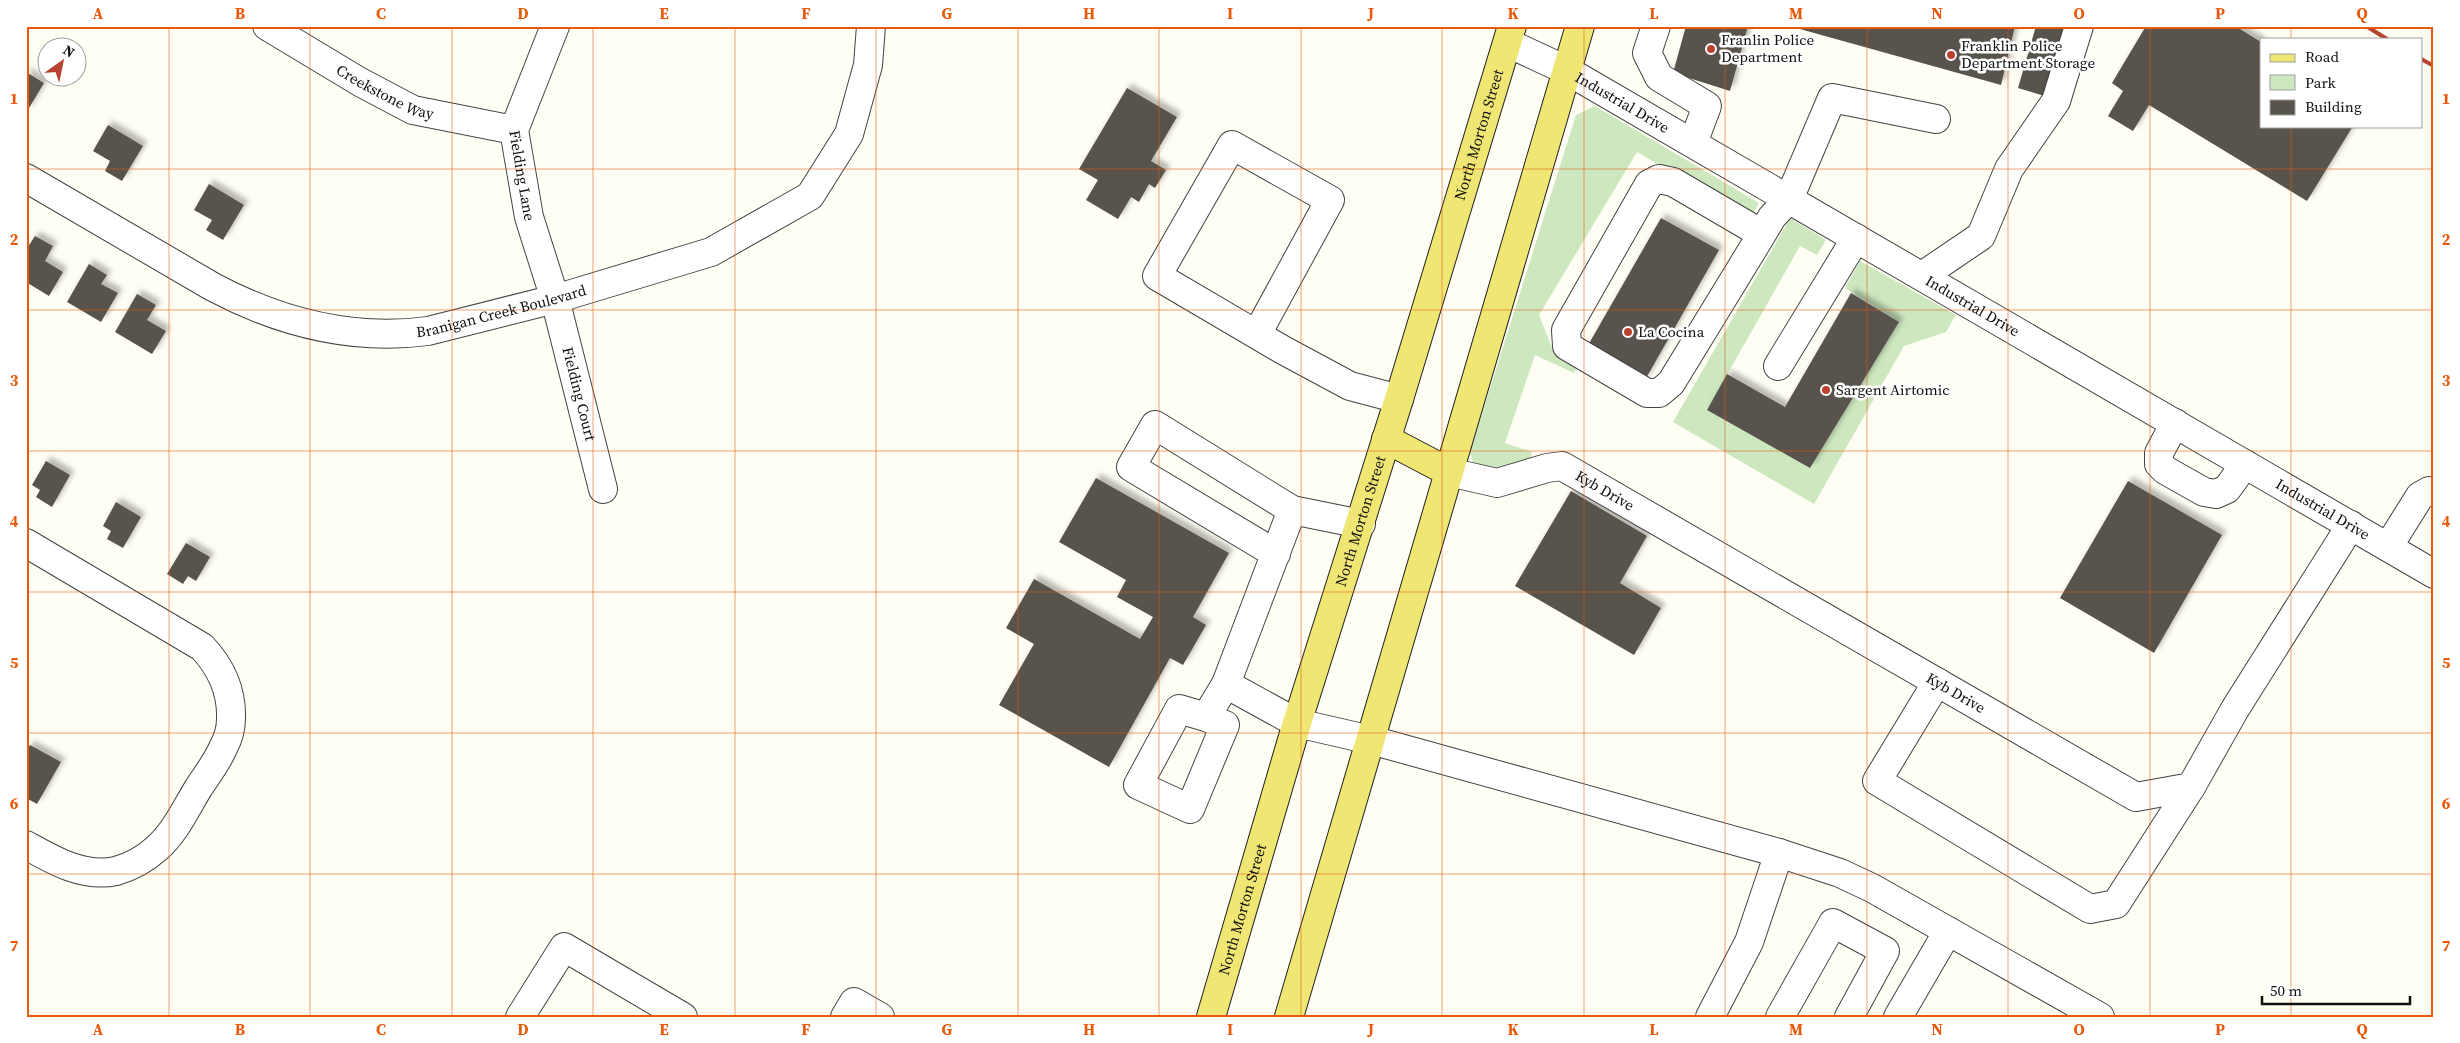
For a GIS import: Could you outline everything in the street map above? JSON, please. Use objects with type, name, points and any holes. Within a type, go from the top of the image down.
[{"type":"main road","points":[[1289,1017],[1580,26]]},
{"type":"main road","name":"North Morton Street","points":[[1211,1017],[1297,723],[1361,524],[1386,438],[1400,399],[1510,35]]},
{"type":"main road","points":[[1386,438],[1449,472]]},
{"type":"street","name":"Creekstone Way","points":[[267,26],[360,82],[413,110],[514,130]]},
{"type":"street","name":"Fielding Lane","points":[[555,26],[514,130],[529,218],[555,298]]},
{"type":"street","name":"Branigan Creek Boulevard","points":[[26,178],[244,304],[280,318],[326,329],[407,333],[428,331],[555,298],[711,252],[810,196],[850,134],[868,65],[871,26]]},
{"type":"street","points":[[1656,26],[1647,53],[1659,77],[1707,106],[1693,143]]},
{"type":"street","points":[[1922,276],[1982,236],[2009,169],[2056,102],[2079,26]]},
{"type":"street","name":"Industrial Drive","points":[[1510,35],[1566,70],[2434,574]]},
{"type":"street","points":[[1762,234],[1674,182],[1659,180],[1649,184],[1566,330],[1567,346],[1647,393],[1659,393],[1671,382],[1762,234],[1772,217],[1789,199],[1832,98],[1936,119]]},
{"type":"street","points":[[1257,334],[1330,200],[1232,145],[1157,276],[1257,334],[1350,386],[1400,399]]},
{"type":"street","points":[[1778,366],[1856,238]]},
{"type":"street","name":"Fielding Court","points":[[555,298],[603,489]]},
{"type":"street","points":[[2175,423],[2159,452],[2159,464],[2165,470],[2204,492],[2216,494],[2227,489],[2245,464]]},
{"type":"street","points":[[1276,554],[1131,467],[1155,424],[1292,510],[1361,524]]},
{"type":"street","name":"Kyb Drive","points":[[1449,472],[1497,483],[1547,468],[1562,466],[2136,797],[2191,787]]},
{"type":"street","points":[[2388,547],[2420,496],[2428,491],[2434,492]]},
{"type":"street","points":[[1206,717],[1226,684],[1292,510]]},
{"type":"street","points":[[1936,682],[1877,781],[2090,909],[2116,904],[2191,787],[2235,709],[2351,525]]},
{"type":"street","points":[[26,543],[202,647],[212,658],[227,687],[231,703],[231,721],[222,750],[169,835],[156,850],[138,862],[115,871],[95,872],[75,869],[59,863],[26,845]]},
{"type":"street","points":[[1226,684],[1297,723],[1371,740],[1779,854],[1840,873],[1872,888],[2100,1017]]},
{"type":"street","points":[[1716,1015],[1749,942],[1779,854]]},
{"type":"street","points":[[1780,1017],[1833,923],[1886,950],[1849,1017]]},
{"type":"street","points":[[1898,1017],[1948,931]]},
{"type":"street","points":[[520,1017],[564,947],[651,1008],[683,1017]]},
{"type":"street","points":[[845,1017],[854,1002],[880,1017]]},
{"type":"green space","points":[[1595,106],[1759,203],[1750,218],[1637,152],[1539,315],[1552,348],[1579,363],[1574,373],[1535,355],[1505,443],[1532,452],[1529,462],[1494,478],[1475,471],[1470,452],[1576,115]]},
{"type":"green space","points":[[1790,218],[1826,240],[1817,255],[1800,246],[1707,410],[1810,467],[1899,322],[1845,288],[1860,261],[1956,315],[1946,332],[1904,346],[1814,504],[1673,422]]},
{"type":"building","name":"Franlin Police Department","points":[[1686,26],[1748,26],[1730,91],[1673,73]]},
{"type":"building","name":"Franklin Police Department Storage","points":[[1789,26],[2015,26],[2001,85]]},
{"type":"building","points":[[2036,26],[2072,26],[2051,98],[2018,88]]},
{"type":"building","points":[[2146,26],[2235,26],[2260,41],[2260,128],[2352,128],[2307,201],[2149,105],[2133,131],[2108,116],[2123,91],[2112,83]]},
{"type":"building","points":[[26,72],[38,79],[38,88],[41,88],[26,113]]},
{"type":"building","points":[[1127,88],[1177,117],[1151,161],[1166,170],[1155,188],[1149,184],[1139,202],[1131,197],[1118,219],[1086,200],[1098,180],[1079,169]]},
{"type":"building","points":[[108,125],[143,146],[122,181],[105,171],[110,161],[93,151]]},
{"type":"building","points":[[209,184],[244,205],[223,240],[206,230],[212,220],[194,210]]},
{"type":"building","points":[[1661,218],[1719,250],[1645,380],[1587,347]]},
{"type":"building","points":[[35,236],[53,246],[45,261],[63,272],[49,296],[26,282],[26,250]]},
{"type":"building","points":[[89,264],[107,275],[101,284],[118,293],[101,322],[67,302]]},
{"type":"building","name":"Sargent Airtomic","points":[[1851,293],[1899,322],[1810,468],[1707,410],[1727,374],[1785,407]]},
{"type":"building","points":[[137,294],[156,305],[147,320],[166,331],[152,354],[115,332]]},
{"type":"building","points":[[46,461],[70,475],[52,507],[36,497],[40,490],[32,485]]},
{"type":"building","points":[[1096,478],[1229,553],[1193,617],[1206,625],[1183,665],[1170,658],[1109,767],[999,705],[1034,644],[1006,628],[1034,579],[1140,639],[1153,617],[1117,597],[1126,580],[1059,542]]},
{"type":"building","points":[[2128,481],[2222,535],[2154,653],[2060,598]]},
{"type":"building","points":[[1571,491],[1647,536],[1620,583],[1661,608],[1634,655],[1515,586]]},
{"type":"building","points":[[116,502],[141,517],[123,548],[107,539],[111,531],[103,526]]},
{"type":"building","points":[[186,543],[210,557],[196,581],[188,576],[183,584],[167,574]]},
{"type":"building","points":[[30,745],[61,762],[37,804],[26,798],[26,751]]},
{"type":"railway","points":[[2366,26],[2385,38]]},
{"type":"railway","points":[[2422,60],[2434,66]]},
{"type":"place","name":"Franlin Police Department","points":[[1711,49]]},
{"type":"place","name":"Franklin Police Department Storage","points":[[1951,55]]},
{"type":"place","name":"La Cocina","points":[[1628,332]]},
{"type":"place","name":"Sargent Airtomic","points":[[1826,390]]}]
